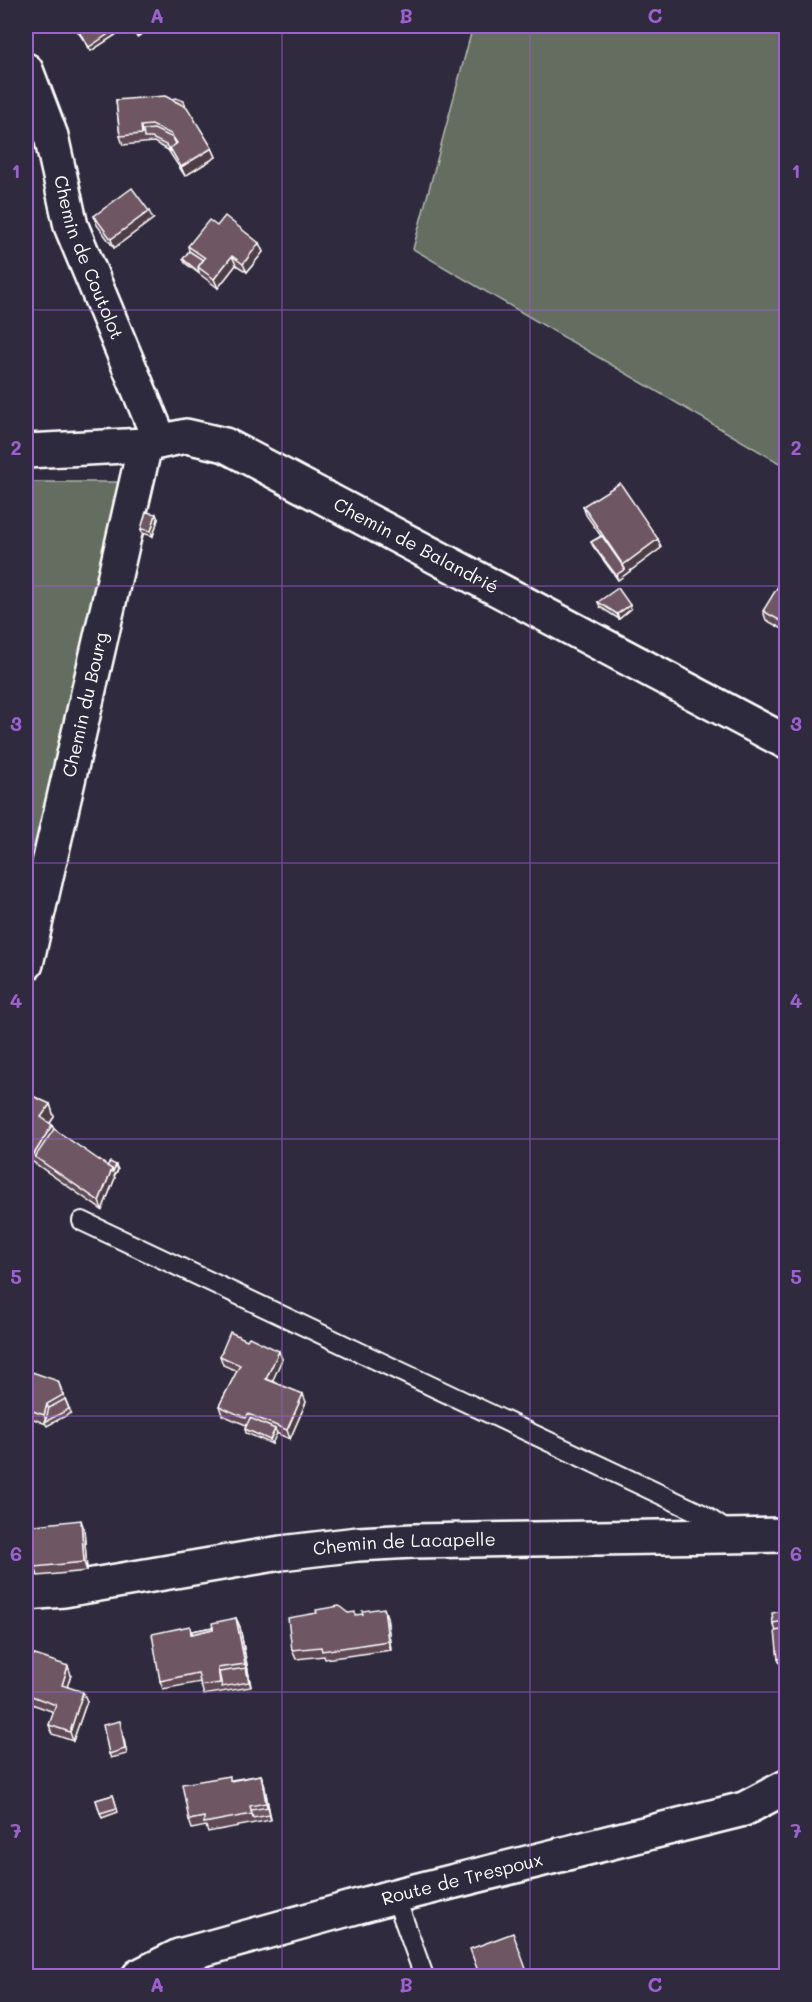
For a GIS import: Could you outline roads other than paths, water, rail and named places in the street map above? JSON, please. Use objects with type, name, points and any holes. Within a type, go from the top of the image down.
[{"type":"street","name":"Chemin de Coutolot","points":[[26,70],[51,136],[71,226],[153,443]]},
{"type":"street","name":"Chemin de Balandrié","points":[[26,452],[153,443],[186,436],[225,445],[786,741]]},
{"type":"street","name":"Chemin du Bourg","points":[[26,964],[153,443]]},
{"type":"street","name":"Chemin de Lacapelle","points":[[26,1593],[64,1590],[281,1553],[358,1544],[413,1541],[786,1535]]},
{"type":"street","name":"Route de Trespoux","points":[[139,1977],[179,1956],[395,1896],[744,1809],[786,1787]]},
{"type":"lane","points":[[82,1221],[702,1514],[735,1536]]},
{"type":"lane","points":[[395,1896],[424,1977]]}]
